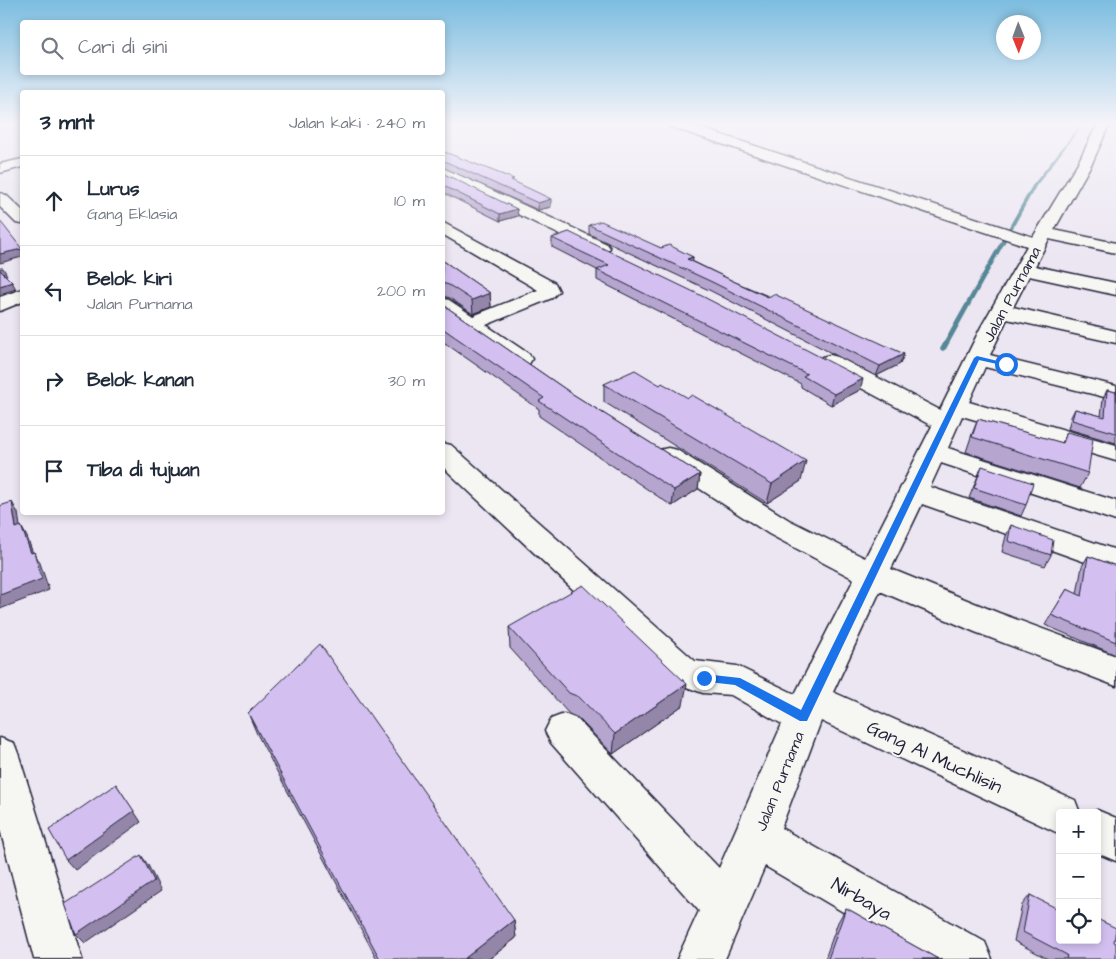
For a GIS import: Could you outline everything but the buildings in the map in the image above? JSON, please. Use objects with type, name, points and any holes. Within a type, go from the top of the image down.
[{"type":"street","points":[[808,168],[979,225],[1035,248],[1116,289]]},
{"type":"street","name":"Jalan Purnama","points":[[700,959],[756,837],[807,708],[914,492],[949,414],[977,358],[1035,248],[1082,168]]},
{"type":"street","points":[[445,172],[614,254]]},
{"type":"street","points":[[0,198],[20,217]]},
{"type":"street","points":[[445,229],[548,288],[549,291],[471,324]]},
{"type":"street","points":[[1035,248],[1116,248]]},
{"type":"street","points":[[0,304],[20,296]]},
{"type":"street","points":[[445,306],[542,373]]},
{"type":"street","points":[[1001,311],[1116,337]]},
{"type":"street","points":[[814,354],[949,414],[1116,453]]},
{"type":"street","points":[[977,358],[1116,393]]},
{"type":"street","points":[[647,443],[779,526],[874,574],[938,604],[1116,670]]},
{"type":"street","points":[[933,452],[1116,511]]},
{"type":"street","name":"Gang Al Muchlisin","points":[[445,454],[683,671],[704,678],[737,681],[807,708],[1056,812]]},
{"type":"street","points":[[914,492],[1116,562]]},
{"type":"street","points":[[564,731],[724,906]]},
{"type":"street","points":[[0,756],[58,959]]},
{"type":"street","points":[[1101,833],[1116,840]]},
{"type":"street","name":"Nirbaya","points":[[756,837],[968,959]]},
{"type":"waterway","points":[[943,349],[1034,186],[1048,168]]},
{"type":"route","points":[[704,678],[722,678],[737,681],[804,717],[811,699],[914,492],[953,405],[977,358],[1006,364]]}]
